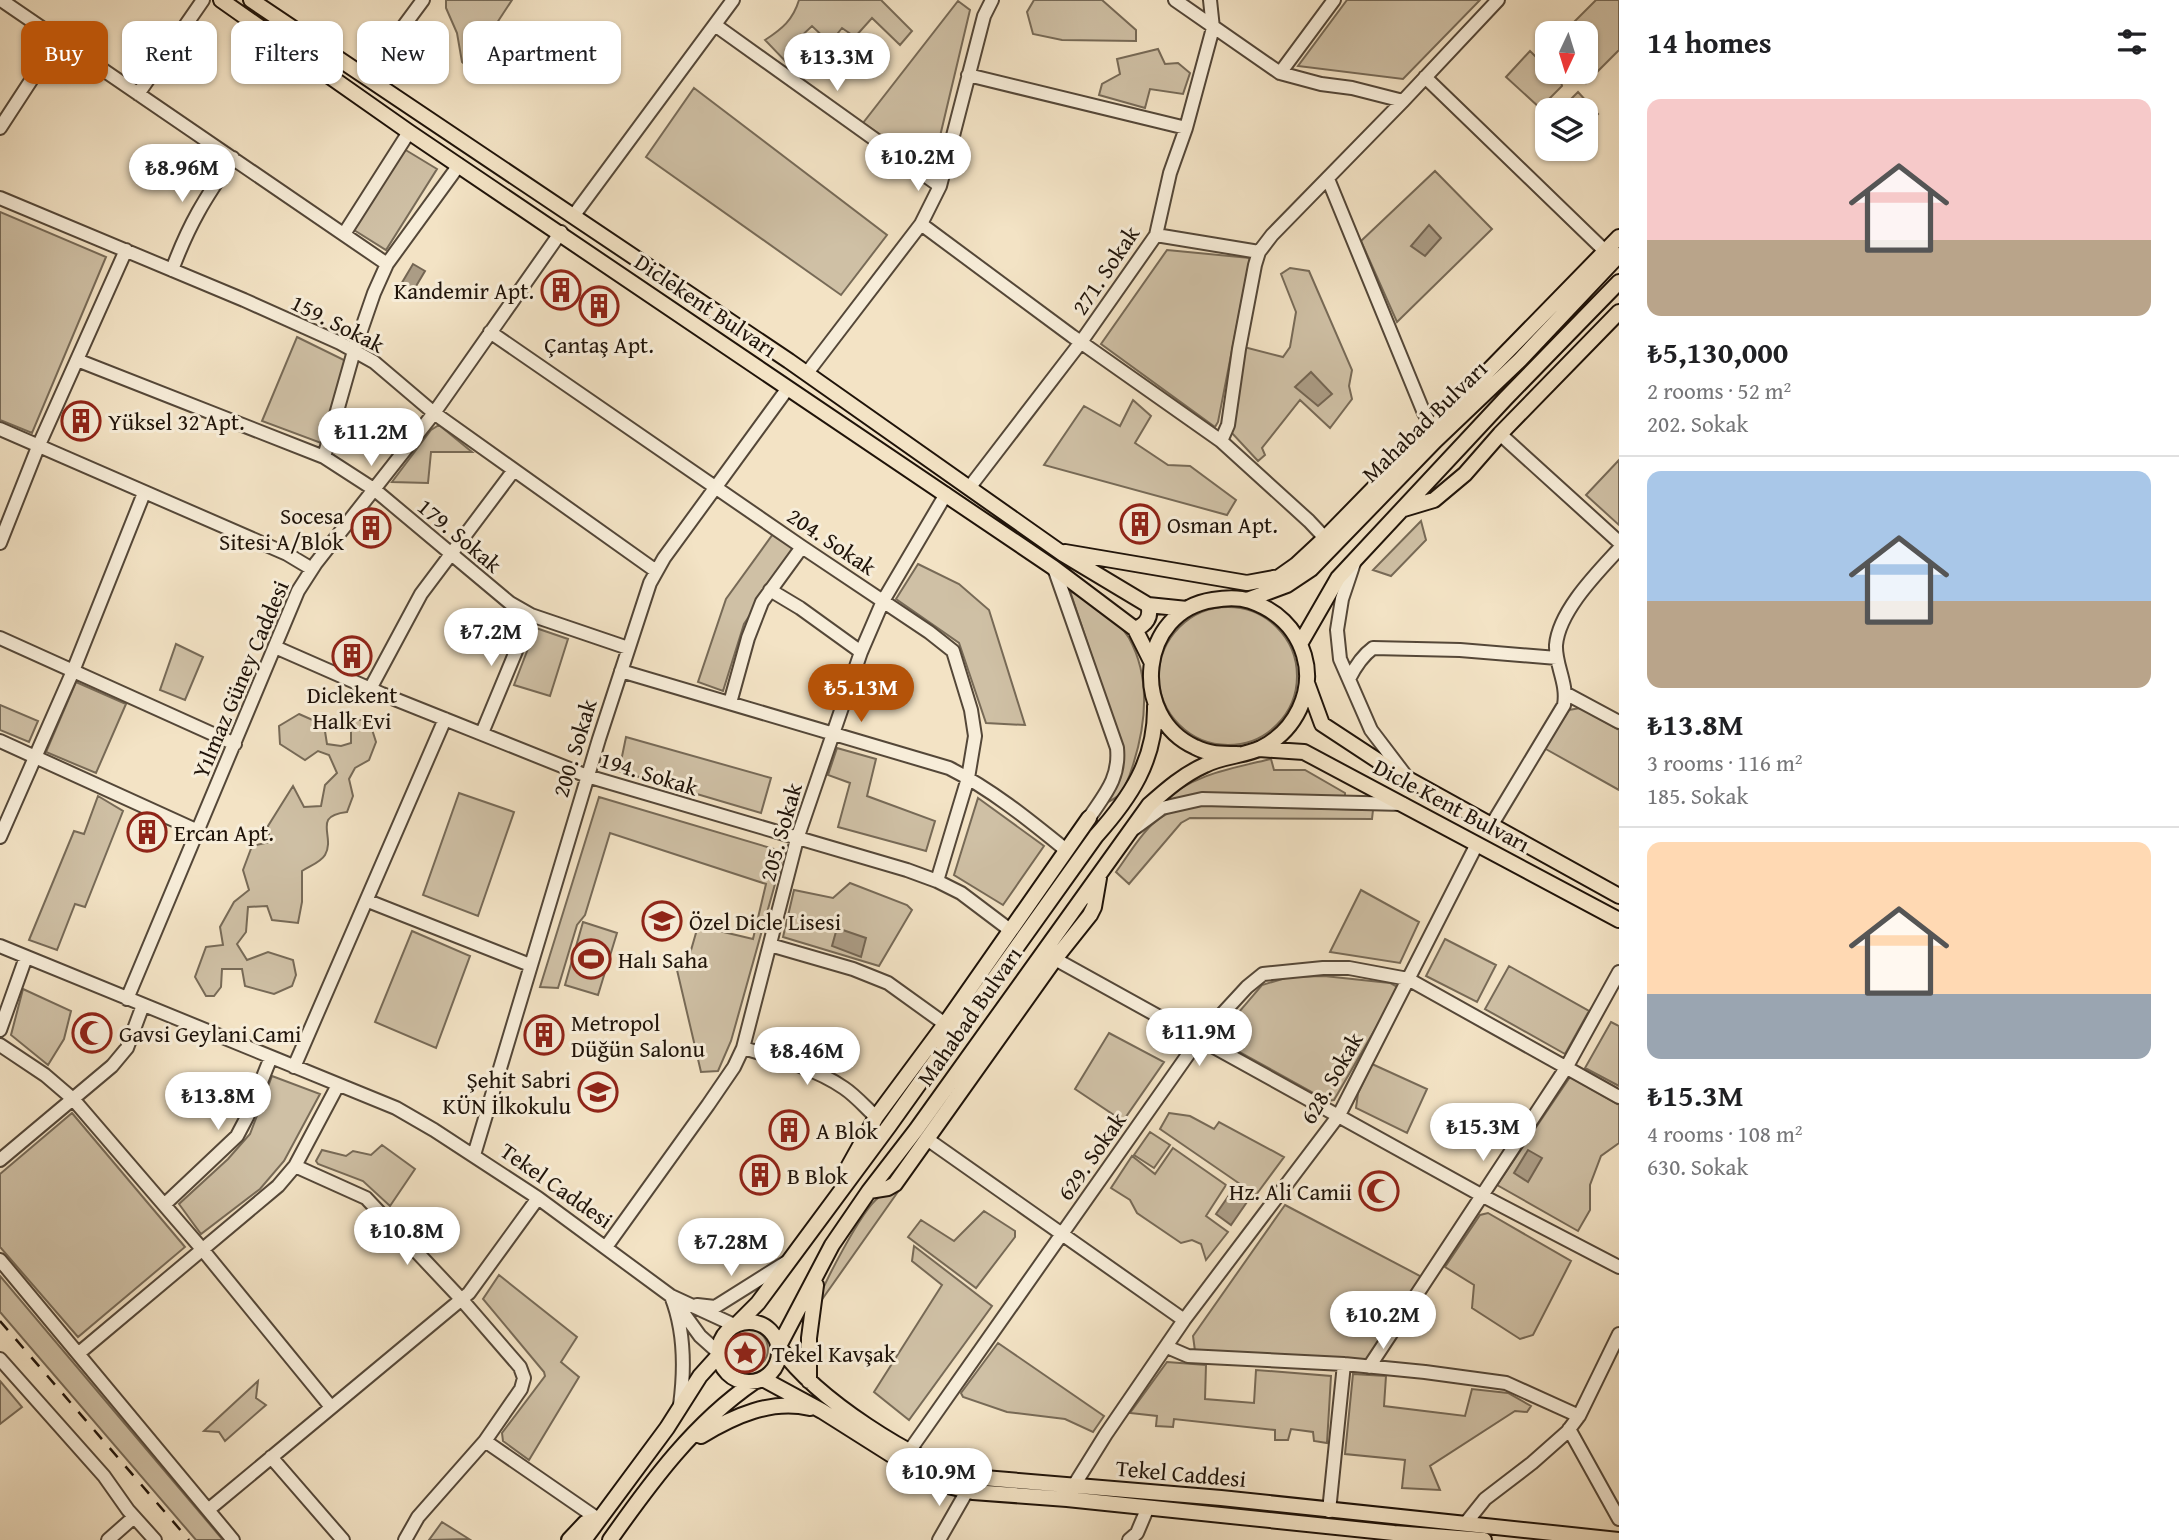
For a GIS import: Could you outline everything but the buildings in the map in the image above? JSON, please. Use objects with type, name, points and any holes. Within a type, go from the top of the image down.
[{"type":"main road","name":"Diclekent Bulvarı","points":[[221,0],[409,132],[561,232],[1054,568],[1135,629],[1151,661]]},
{"type":"main road","name":"Diclekent Bulvarı","points":[[251,0],[357,71]]},
{"type":"main road","name":"Diclekent Bulvarı","points":[[377,84],[807,373],[1061,552],[1148,605],[1187,609]]},
{"type":"main road","points":[[1061,552],[1081,553],[1247,583],[1279,577],[1325,538],[1612,253],[1619,237]]},
{"type":"main road","name":"Mahabad Bulvarı","points":[[1247,600],[1287,585],[1311,569],[1435,441],[1520,360],[1612,253]]},
{"type":"main road","name":"Mahabad Bulvarı","points":[[1300,644],[1338,578],[1619,282]]},
{"type":"main road","points":[[1402,509],[1434,500],[1465,474],[1500,434],[1619,312]]},
{"type":"main road","points":[[1227,597],[1247,600],[1269,609],[1287,624],[1300,644],[1306,662],[1307,682],[1303,701],[1295,719],[1278,737],[1259,749],[1237,754],[1214,753],[1195,747],[1171,729],[1155,705],[1150,683],[1151,661],[1164,631],[1187,609],[1206,601],[1227,597]]},
{"type":"main road","points":[[1135,629],[1148,620],[1148,605]]},
{"type":"main road","name":"Dicle Kent Bulvarı","points":[[1307,682],[1322,724],[1408,779],[1619,896]]},
{"type":"main road","name":"Mahabad Bulvarı","points":[[736,1324],[758,1303],[1096,836],[1123,805],[1146,761],[1155,722],[1155,705]]},
{"type":"main road","name":"Dicle Kent Bulvarı","points":[[1259,749],[1304,752],[1619,920]]},
{"type":"main road","name":"Mahabad Bulvarı","points":[[780,1347],[832,1245],[1149,805],[1179,779],[1208,763],[1237,754]]},
{"type":"main road","points":[[1089,818],[1096,836]]},
{"type":"main road","points":[[818,1222],[876,1117],[945,1024],[1089,818]]},
{"type":"main road","points":[[869,1191],[895,1184],[1094,907],[1100,873]]},
{"type":"main road","points":[[809,1381],[809,1338],[817,1274]]},
{"type":"main road","points":[[584,1540],[680,1409],[699,1376],[719,1354],[724,1335],[736,1324],[750,1321],[766,1326],[777,1338],[780,1347],[775,1369],[729,1399],[681,1447],[662,1467],[610,1540]]},
{"type":"main road","name":"Tekel Caddesi","points":[[780,1347],[809,1381],[843,1409],[947,1470],[972,1477],[1221,1499],[1619,1540]]},
{"type":"main road","points":[[719,1354],[727,1373],[744,1382],[758,1380],[822,1411],[908,1466],[944,1485],[967,1491],[1148,1507],[1412,1537],[1484,1540]]},
{"type":"main road","points":[[681,1447],[720,1424],[772,1406],[797,1405],[822,1411]]},
{"type":"main road","points":[[569,1540],[585,1522],[598,1519]]},
{"type":"main road","points":[[617,1540],[621,1524]]},
{"type":"street","points":[[1,0],[32,21]]},
{"type":"street","points":[[138,94],[203,0]]},
{"type":"street","points":[[407,21],[423,0]]},
{"type":"street","points":[[574,215],[733,0]]},
{"type":"street","points":[[807,373],[921,224],[940,186],[984,16],[992,0]]},
{"type":"street","points":[[1175,0],[1280,73],[1403,102]]},
{"type":"street","name":"271. Sokak","points":[[969,488],[1081,342],[1156,235],[1170,173],[1186,128],[1213,28],[1210,0]]},
{"type":"street","points":[[1280,73],[1334,0]]},
{"type":"street","points":[[1222,441],[1259,252],[1272,235],[1403,102],[1498,0]]},
{"type":"street","points":[[715,25],[940,186]]},
{"type":"street","points":[[108,73],[387,264]]},
{"type":"street","points":[[968,75],[1186,128]]},
{"type":"street","points":[[1425,77],[1612,253]]},
{"type":"street","points":[[0,128],[29,84]]},
{"type":"street","points":[[344,234],[409,132]]},
{"type":"street","points":[[173,270],[199,206],[233,158]]},
{"type":"street","points":[[324,457],[355,351],[374,293],[387,264],[459,165]]},
{"type":"street","points":[[1328,179],[1423,413],[1433,428]]},
{"type":"street","name":"159. Sokak","points":[[0,198],[173,270],[355,351],[374,362],[434,413],[656,571]]},
{"type":"street","points":[[921,224],[1081,342],[1222,441],[1325,538]]},
{"type":"street","name":"Yılmaz Güney Caddesi","points":[[127,999],[298,591],[434,413],[561,232]]},
{"type":"street","points":[[1156,235],[1259,252]]},
{"type":"street","points":[[0,543],[38,447],[125,250]]},
{"type":"street","name":"204. Sokak","points":[[490,332],[953,651],[975,736],[968,778],[937,880]]},
{"type":"street","name":"179. Sokak","points":[[78,360],[324,457],[374,490],[510,603],[531,615],[628,648]]},
{"type":"street","name":"200. Sokak","points":[[474,1156],[587,776],[650,583],[788,388]]},
{"type":"street","points":[[0,429],[287,554],[313,569]]},
{"type":"street","points":[[1500,434],[1619,542]]},
{"type":"street","points":[[370,689],[421,594],[514,470]]},
{"type":"street","points":[[0,837],[73,671],[144,493]]},
{"type":"street","name":"205. Sokak","points":[[606,1247],[734,1068],[743,1048],[797,839],[861,652],[883,601],[946,495]]},
{"type":"street","points":[[730,703],[748,638],[762,602],[802,547]]},
{"type":"street","points":[[1491,826],[1564,705],[1565,693],[1556,645],[1560,630],[1573,604],[1619,549]]},
{"type":"street","points":[[1354,561],[1342,599],[1337,630],[1340,659],[1371,730],[1408,779]]},
{"type":"street","points":[[1054,568],[1117,748],[1115,778],[1089,818]]},
{"type":"street","points":[[771,590],[861,652]]},
{"type":"street","points":[[482,733],[531,615]]},
{"type":"street","points":[[0,638],[235,744]]},
{"type":"street","name":"194. Sokak","points":[[275,647],[370,689],[587,776],[937,880],[961,893],[1010,930]]},
{"type":"street","points":[[1349,679],[1355,667],[1373,648],[1461,650],[1557,658]]},
{"type":"street","points":[[621,671],[949,768],[1023,815],[1066,849]]},
{"type":"street","points":[[1565,693],[1619,722]]},
{"type":"street","points":[[294,1066],[445,719]]},
{"type":"street","points":[[0,741],[198,831]]},
{"type":"street","points":[[1129,832],[1162,807],[1202,799],[1403,804]]},
{"type":"street","name":"628. Sokak","points":[[1073,1487],[1184,1320],[1339,1115],[1477,844]]},
{"type":"street","points":[[368,901],[530,965]]},
{"type":"street","points":[[770,945],[853,969],[888,983],[945,1024]]},
{"type":"street","name":"Tekel Caddesi","points":[[0,946],[396,1108],[538,1198],[671,1296],[713,1317],[736,1324]]},
{"type":"street","points":[[0,1030],[26,957]]},
{"type":"street","points":[[1055,959],[1481,1195],[1619,1267]]},
{"type":"street","name":"629. Sokak","points":[[910,1450],[1199,1039],[1262,974],[1349,968],[1408,979],[1619,1097]]},
{"type":"street","points":[[1369,1367],[1566,1068],[1619,972]]},
{"type":"street","points":[[0,1160],[112,1066],[128,1048],[144,1005]]},
{"type":"street","points":[[0,1045],[45,1075],[74,1100],[202,1249],[331,1407]]},
{"type":"street","points":[[743,1048],[828,1078],[846,1089],[876,1117]]},
{"type":"street","points":[[164,1205],[237,1136],[271,1057]]},
{"type":"street","points":[[79,1353],[278,1186],[295,1166],[338,1085]]},
{"type":"street","points":[[927,1139],[1184,1320]]},
{"type":"street","points":[[295,1166],[366,1198],[462,1300],[520,1367],[524,1378],[521,1389],[485,1441],[418,1517],[405,1540]]},
{"type":"street","points":[[208,1510],[462,1300],[538,1198]]},
{"type":"street","points":[[0,1260],[233,1540]]},
{"type":"street","points":[[671,1296],[701,1306],[715,1307],[790,1260]]},
{"type":"street","points":[[671,1296],[700,1336],[719,1354]]},
{"type":"street","points":[[671,1296],[679,1317],[683,1350],[680,1409]]},
{"type":"street","points":[[1465,1524],[1485,1499],[1532,1463],[1569,1429],[1579,1416],[1619,1334]]},
{"type":"street","points":[[1167,1347],[1188,1356],[1344,1364],[1506,1383],[1579,1416]]},
{"type":"street","points":[[0,1359],[104,1476],[155,1540]]},
{"type":"street","points":[[1329,1511],[1344,1364]]},
{"type":"street","points":[[1569,1429],[1619,1519]]},
{"type":"street","points":[[485,1441],[598,1519]]},
{"type":"street","points":[[271,1457],[343,1540]]},
{"type":"street","points":[[939,1540],[967,1491]]},
{"type":"street","points":[[1129,1540],[1137,1532],[1148,1507]]},
{"type":"street","points":[[108,1540],[134,1517]]},
{"type":"shaded area","points":[[446,0],[512,0],[498,21],[463,21],[463,63],[457,33],[446,8]]},
{"type":"shaded area","points":[[799,0],[881,0],[912,31],[900,45],[872,18],[855,37],[842,28],[830,43],[812,26],[796,41],[788,64],[765,40],[786,23]]},
{"type":"shaded area","points":[[1034,0],[1102,0],[1136,30],[1136,41],[1062,40],[1033,34],[1027,12]]},
{"type":"shaded area","points":[[1347,0],[1480,0],[1403,79],[1298,66]]},
{"type":"shaded area","points":[[1596,0],[1619,0],[1619,50],[1598,71],[1598,21],[1575,21]]},
{"type":"shaded area","points":[[958,1],[970,10],[932,170],[863,123]]},
{"type":"shaded area","points":[[1158,49],[1165,64],[1178,63],[1190,73],[1183,94],[1150,89],[1145,108],[1099,95],[1102,84],[1120,74],[1117,59]]},
{"type":"shaded area","points":[[1530,51],[1535,56],[1535,84],[1562,86],[1550,98],[1535,98],[1535,103],[1506,77]]},
{"type":"shaded area","points":[[694,88],[887,235],[841,295],[646,157]]},
{"type":"shaded area","points":[[1578,92],[1583,98],[1572,98]]},
{"type":"shaded area","points":[[404,149],[437,169],[386,250],[354,230]]},
{"type":"shaded area","points":[[1435,171],[1492,229],[1397,322],[1361,241]]},
{"type":"shaded area","points":[[0,212],[106,257],[32,433],[0,420]]},
{"type":"shaded area","points":[[1429,225],[1441,238],[1425,256],[1411,246]]},
{"type":"shaded area","points":[[1167,250],[1250,258],[1215,427],[1101,344]]},
{"type":"shaded area","points":[[413,264],[425,271],[412,293],[400,286]]},
{"type":"shaded area","points":[[1290,268],[1309,271],[1352,370],[1349,386],[1352,399],[1330,428],[1300,400],[1262,448],[1265,455],[1258,461],[1230,431],[1244,347],[1283,357],[1290,347],[1296,312],[1281,274]]},
{"type":"shaded area","points":[[297,337],[346,361],[321,443],[262,421]]},
{"type":"shaded area","points":[[1311,372],[1332,394],[1318,406],[1295,387]]},
{"type":"shaded area","points":[[1133,400],[1151,416],[1135,443],[1168,465],[1190,466],[1236,500],[1227,515],[1044,465],[1084,406],[1120,426]]},
{"type":"shaded area","points":[[439,425],[472,452],[431,452],[428,483],[392,482],[431,430]]},
{"type":"shaded area","points":[[1619,460],[1619,525],[1586,495]]},
{"type":"shaded area","points":[[1421,521],[1426,540],[1391,576],[1373,570]]},
{"type":"shaded area","points":[[773,534],[794,549],[744,624],[723,691],[698,682],[726,599]]},
{"type":"shaded area","points":[[918,564],[959,584],[989,610],[1025,725],[986,723],[959,643],[896,599]]},
{"type":"shaded area","points":[[1070,591],[1095,605],[1118,624],[1129,638],[1141,669],[1143,717],[1131,773],[1118,796],[1105,804],[1122,770],[1122,747]]},
{"type":"shaded area","points":[[1228,607],[1254,613],[1277,627],[1291,650],[1297,676],[1291,702],[1277,725],[1254,739],[1228,745],[1202,739],[1179,725],[1165,702],[1159,676],[1165,650],[1179,627],[1202,613]]},
{"type":"shaded area","points":[[536,628],[568,639],[550,696],[514,685]]},
{"type":"shaded area","points":[[176,644],[203,657],[185,700],[160,690]]},
{"type":"shaded area","points":[[76,682],[126,704],[96,773],[46,752]]},
{"type":"shaded area","points":[[0,705],[38,721],[29,742],[0,730]]},
{"type":"shaded area","points":[[1580,708],[1619,730],[1619,790],[1544,748],[1569,710]]},
{"type":"shaded area","points":[[299,714],[324,725],[327,744],[341,746],[351,743],[351,720],[369,720],[376,742],[369,760],[355,768],[349,779],[353,796],[347,812],[336,814],[327,822],[328,848],[325,855],[302,871],[302,902],[298,923],[272,920],[267,906],[248,907],[246,932],[237,944],[247,960],[268,952],[293,960],[296,975],[292,986],[274,994],[245,986],[242,969],[222,969],[221,987],[214,996],[206,996],[195,977],[206,947],[223,945],[220,927],[234,902],[249,890],[243,870],[252,846],[270,842],[268,826],[293,786],[304,807],[321,806],[325,785],[337,773],[329,755],[318,751],[305,760],[280,744],[279,726]]},
{"type":"shaded area","points":[[626,737],[771,778],[761,813],[619,771]]},
{"type":"shaded area","points":[[837,748],[876,759],[867,796],[935,821],[926,851],[838,827],[850,783],[828,775]]},
{"type":"shaded area","points":[[1271,759],[1274,770],[1305,770],[1345,793],[1345,798],[1156,805],[1198,780],[1225,770]]},
{"type":"shaded area","points":[[459,793],[514,812],[478,916],[423,895]]},
{"type":"shaded area","points":[[98,796],[123,811],[85,907],[75,904],[57,950],[29,940],[74,831],[84,834]]},
{"type":"shaded area","points":[[599,797],[784,852],[731,1041],[718,1071],[701,1072],[677,970],[687,964],[698,926],[753,939],[766,884],[610,833],[585,915],[577,925],[558,988],[540,987]]},
{"type":"shaded area","points":[[978,798],[1044,846],[1003,905],[954,875]]},
{"type":"shaded area","points":[[1189,805],[1373,810],[1372,819],[1190,818],[1181,823],[1129,884],[1116,872],[1138,840],[1164,815]]},
{"type":"shaded area","points":[[850,883],[907,905],[912,910],[879,966],[783,937],[794,890],[833,898]]},
{"type":"shaded area","points":[[1361,890],[1419,922],[1400,963],[1330,952]]},
{"type":"shaded area","name":"Halı Saha","points":[[583,922],[617,933],[598,995],[565,985]]},
{"type":"shaded area","points":[[837,928],[866,938],[861,957],[832,946]]},
{"type":"shaded area","points":[[412,931],[470,956],[436,1048],[375,1022]]},
{"type":"shaded area","points":[[1445,939],[1496,965],[1477,1002],[1426,976]]},
{"type":"shaded area","points":[[1509,966],[1589,1011],[1565,1054],[1485,1009]]},
{"type":"shaded area","points":[[1324,976],[1390,983],[1399,988],[1334,1100],[1328,1101],[1216,1039],[1262,985],[1289,977]]},
{"type":"shaded area","points":[[23,989],[71,1011],[64,1039],[48,1065],[11,1035]]},
{"type":"shaded area","points":[[1611,1022],[1619,1026],[1619,1086],[1585,1068]]},
{"type":"shaded area","points":[[1109,1033],[1164,1062],[1123,1121],[1075,1089]]},
{"type":"shaded area","points":[[1372,1064],[1427,1089],[1407,1133],[1356,1108],[1358,1093]]},
{"type":"shaded area","points":[[272,1076],[320,1094],[284,1161],[260,1189],[201,1234],[179,1204],[228,1159],[250,1134]]},
{"type":"shaded area","points":[[1570,1077],[1619,1105],[1619,1143],[1601,1156],[1590,1185],[1590,1210],[1578,1231],[1497,1185]]},
{"type":"shaded area","points":[[72,1113],[185,1247],[78,1337],[0,1247],[0,1174]]},
{"type":"shaded area","points":[[1169,1113],[1190,1116],[1214,1129],[1219,1122],[1284,1157],[1256,1195],[1160,1129]]},
{"type":"shaded area","points":[[1150,1132],[1170,1145],[1154,1168],[1134,1155]]},
{"type":"shaded area","points":[[382,1145],[415,1169],[390,1206],[363,1181],[316,1161],[322,1150],[346,1156],[353,1151],[371,1155]]},
{"type":"shaded area","points":[[1173,1148],[1226,1185],[1206,1216],[1228,1232],[1206,1260],[1201,1244],[1192,1240],[1181,1243],[1137,1213],[1130,1200],[1111,1188],[1132,1156],[1155,1174]]},
{"type":"shaded area","points":[[1528,1150],[1542,1158],[1528,1182],[1514,1173]]},
{"type":"shaded area","points":[[902,1186],[816,1308],[833,1268],[871,1205],[886,1193]]},
{"type":"shaded area","points":[[1232,1191],[1247,1202],[1231,1225],[1216,1214]]},
{"type":"shaded area","points":[[1285,1205],[1422,1277],[1367,1361],[1195,1351],[1193,1336]]},
{"type":"shaded area","points":[[984,1211],[1015,1231],[1015,1237],[976,1288],[908,1237],[921,1220],[954,1241]]},
{"type":"shaded area","points":[[1488,1213],[1571,1261],[1533,1335],[1520,1339],[1472,1308],[1474,1285],[1445,1267],[1480,1215]]},
{"type":"shaded area","points":[[914,1246],[992,1306],[909,1420],[874,1392],[942,1285],[912,1261]]},
{"type":"shaded area","points":[[499,1275],[577,1337],[561,1362],[579,1377],[529,1460],[503,1441],[502,1433],[545,1376],[483,1299]]},
{"type":"shaded area","points":[[0,1276],[223,1540],[196,1540],[0,1312]]},
{"type":"shaded area","points":[[748,1329],[762,1335],[768,1349],[762,1363],[748,1369],[734,1363],[728,1349],[734,1335]]},
{"type":"shaded area","points":[[998,1343],[1104,1416],[1093,1432],[1065,1419],[1007,1412],[963,1397],[961,1393]]},
{"type":"shaded area","points":[[1167,1362],[1206,1365],[1205,1399],[1254,1403],[1256,1370],[1331,1376],[1327,1443],[1314,1441],[1313,1432],[1291,1429],[1288,1440],[1275,1440],[1275,1430],[1174,1419],[1173,1427],[1156,1426],[1157,1416],[1130,1413]]},
{"type":"shaded area","points":[[1353,1374],[1386,1376],[1384,1406],[1465,1416],[1472,1389],[1508,1393],[1531,1406],[1527,1412],[1515,1411],[1430,1466],[1440,1490],[1402,1488],[1405,1460],[1345,1454]]},
{"type":"shaded area","points":[[0,1381],[22,1407],[0,1424]]},
{"type":"shaded area","points":[[258,1381],[256,1398],[266,1405],[225,1441],[219,1432],[204,1431]]},
{"type":"shaded area","points":[[442,1522],[469,1539],[429,1540]]},
{"type":"railway","points":[[0,1321],[189,1540]]},
{"type":"place","name":"Kandemir Apt.","points":[[561,290]]},
{"type":"place","name":"Çantaş Apt.","points":[[599,306]]},
{"type":"place","name":"Yüksel 32 Apt.","points":[[81,421]]},
{"type":"place","name":"Osman Apt.","points":[[1140,524]]},
{"type":"place","name":"Socesa Sitesi A/Blok","points":[[371,528]]},
{"type":"place","name":"Diclekent Halk Evi","points":[[352,656]]},
{"type":"place","name":"Ercan Apt.","points":[[147,832]]},
{"type":"place","name":"Özel Dicle Lisesi","points":[[662,921]]},
{"type":"place","name":"Halı Saha","points":[[591,959]]},
{"type":"place","name":"Gavsi Geylani Cami","points":[[92,1033]]},
{"type":"place","name":"Metropol Düğün Salonu","points":[[544,1035]]},
{"type":"place","name":"Şehit Sabri KÜN İlkokulu","points":[[598,1092]]},
{"type":"place","name":"A Blok","points":[[789,1130]]},
{"type":"place","name":"B Blok","points":[[760,1175]]},
{"type":"place","name":"Hz. Ali Camii","points":[[1379,1191]]},
{"type":"place","name":"Tekel Kavşak","points":[[745,1353]]}]
